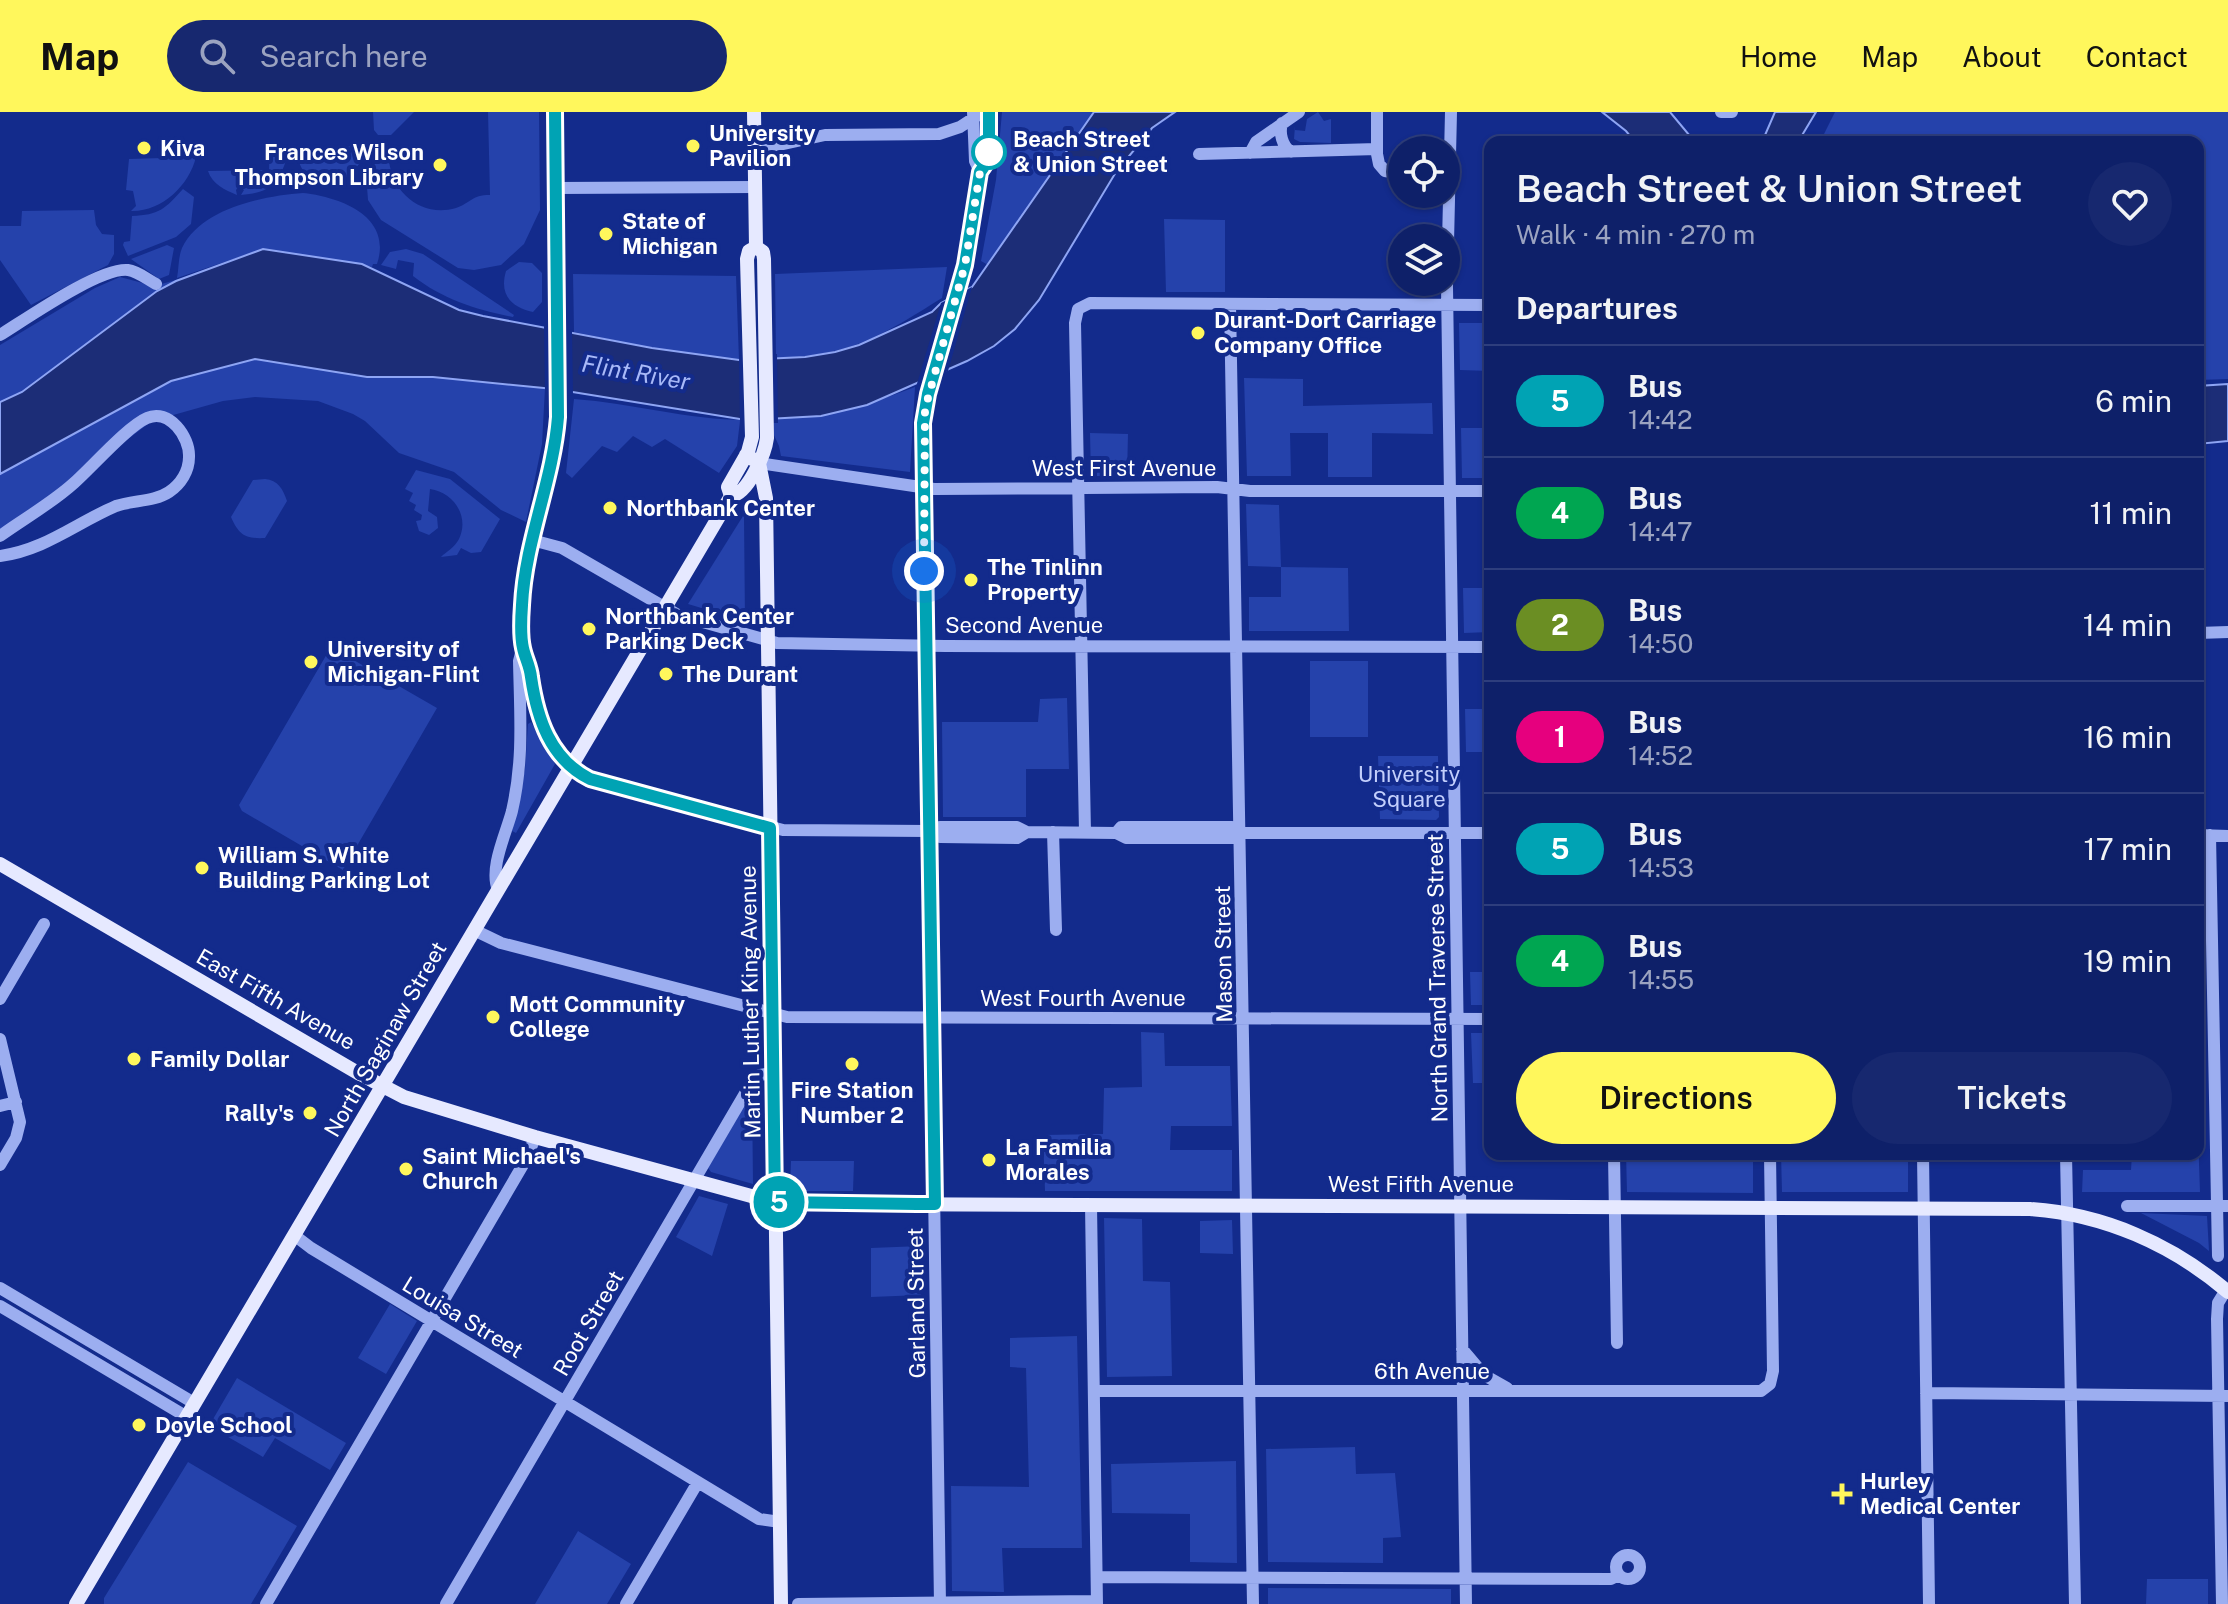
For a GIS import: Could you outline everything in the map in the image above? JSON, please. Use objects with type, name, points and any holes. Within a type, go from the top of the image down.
[{"type":"main road","points":[[752,459],[765,449],[759,426],[757,298],[764,255],[756,247],[754,112]]},
{"type":"main road","name":"North Saginaw Street","points":[[77,1603],[664,608],[731,496],[741,493],[752,459]]},
{"type":"main road","name":"Martin Luther King Avenue","points":[[752,459],[766,502],[781,1604]]},
{"type":"main road","name":"East Fifth Avenue","points":[[0,864],[409,1099],[535,1137],[775,1202]]},
{"type":"main road","name":"West Fifth Avenue","points":[[775,1202],[1924,1207],[2067,1212],[2113,1225],[2159,1246],[2227,1291]]},
{"type":"street","points":[[498,890],[496,872],[520,766],[522,598],[532,540],[554,451],[559,397],[555,112]]},
{"type":"street","points":[[1250,153],[1256,142],[1299,112]]},
{"type":"street","points":[[1377,112],[1377,149],[1383,170],[1388,171]]},
{"type":"street","name":"North Grand Traverse Street","points":[[1450,136],[1451,112]]},
{"type":"street","points":[[1721,112],[1732,112]]},
{"type":"street","points":[[755,150],[811,137],[939,134],[955,130],[980,114]]},
{"type":"street","name":"Garland Street","points":[[940,1603],[923,423],[972,233],[980,172],[975,161],[980,114]]},
{"type":"street","points":[[1282,123],[1280,133],[1291,152]]},
{"type":"street","points":[[1199,154],[1377,149]]},
{"type":"street","points":[[556,188],[755,187]]},
{"type":"street","name":"North Grand Traverse Street","points":[[1448,208],[1466,1604]]},
{"type":"street","points":[[0,335],[84,284],[106,275],[131,270],[156,284]]},
{"type":"street","points":[[1085,832],[1075,320],[1079,308],[1089,303],[1484,305]]},
{"type":"street","name":"Mason Street","points":[[1230,304],[1253,1604]]},
{"type":"street","points":[[0,536],[69,488],[147,418],[165,418],[185,438],[189,450],[187,468],[180,482],[169,492],[120,505],[44,545],[0,556]]},
{"type":"street","name":"West First Avenue","points":[[752,459],[924,488],[1484,491]]},
{"type":"street","name":"Second Avenue","points":[[532,540],[562,548],[664,608],[687,618],[767,641],[925,645],[1484,647]]},
{"type":"street","points":[[2204,633],[2228,632]]},
{"type":"street","points":[[523,652],[529,661],[542,727],[556,751],[572,767],[593,780],[770,828],[929,831],[937,827],[988,826],[1020,827],[1027,832],[1116,833],[1126,827],[1232,827],[1241,833],[1484,833]]},
{"type":"street","points":[[1053,832],[1056,930]]},
{"type":"street","points":[[2218,1256],[2222,1206],[2204,835],[2228,836]]},
{"type":"street","points":[[0,999],[44,924]]},
{"type":"street","name":"West Fourth Avenue","points":[[474,930],[501,943],[793,1018],[1484,1019]]},
{"type":"street","points":[[0,1039],[20,1122],[18,1133],[0,1165]]},
{"type":"street","name":"Root Street","points":[[446,1604],[755,1079],[773,1073]]},
{"type":"street","points":[[0,1106],[16,1102]]},
{"type":"street","points":[[266,1604],[527,1158],[535,1137]]},
{"type":"street","points":[[1614,1160],[1617,1343]]},
{"type":"street","points":[[1770,1160],[1771,1206]]},
{"type":"street","points":[[1923,1160],[1929,1604]]},
{"type":"street","points":[[2066,1160],[2075,1604]]},
{"type":"street","points":[[798,1604],[1097,1603],[1091,1205]]},
{"type":"street","name":"6th Avenue","points":[[1095,1391],[1754,1392],[1768,1387],[1773,1371],[1771,1206]]},
{"type":"street","points":[[2127,1206],[2222,1206]]},
{"type":"street","name":"Louisa Street","points":[[294,1235],[759,1519],[780,1522]]},
{"type":"street","points":[[1,1290],[190,1410]]},
{"type":"street","points":[[2222,1604],[2223,1395],[2217,1308],[2227,1291]]},
{"type":"street","points":[[0,1306],[190,1410]]},
{"type":"street","points":[[24,1320],[32,1307]]},
{"type":"street","points":[[2218,1347],[2221,1337],[2228,1331]]},
{"type":"street","points":[[1462,1349],[1484,1375],[1512,1391]]},
{"type":"street","points":[[1926,1393],[2223,1395]]},
{"type":"street","points":[[626,1604],[698,1482]]},
{"type":"street","points":[[1097,1577],[1611,1579],[1619,1575]]},
{"type":"green space","points":[[373,112],[414,112],[391,135],[378,135],[374,130]]},
{"type":"green space","points":[[488,112],[539,112],[540,210],[524,244],[501,265],[474,270],[458,268],[381,220],[368,200],[366,174],[392,145],[379,160],[389,160],[396,183],[421,206],[443,210],[456,208],[479,196],[490,195]]},
{"type":"green space","points":[[1002,112],[1094,112],[988,265],[981,261],[996,180]]},
{"type":"green space","points":[[1318,112],[1324,121],[1331,119],[1331,143],[1294,139],[1295,126],[1295,130],[1305,131],[1307,119]]},
{"type":"green space","points":[[1835,112],[2228,112],[2228,379],[2204,380],[2204,136],[1823,136]]},
{"type":"green space","points":[[353,146],[363,150],[364,157],[350,175],[338,181],[328,183],[312,179],[301,167],[298,158],[298,148]]},
{"type":"green space","points":[[270,147],[284,148],[286,158],[279,177],[267,189],[241,195],[244,190],[239,186],[237,195],[220,186],[210,176],[208,171],[269,170]]},
{"type":"green space","points":[[196,157],[187,178],[172,195],[153,207],[131,211],[136,206],[133,191],[126,190],[129,159]]},
{"type":"green space","points":[[183,189],[194,197],[191,224],[176,237],[128,256],[123,245],[130,241],[132,216],[161,210]]},
{"type":"green space","points":[[303,193],[347,205],[370,221],[380,247],[377,264],[372,267],[263,249],[177,278],[182,248],[203,223],[252,201]]},
{"type":"green space","points":[[94,210],[96,225],[102,234],[114,235],[114,254],[108,265],[31,305],[0,260],[0,226],[21,226],[22,211]]},
{"type":"green space","points":[[1164,219],[1225,220],[1225,292],[1166,292]]},
{"type":"green space","points":[[167,245],[174,248],[169,275],[159,279],[131,259]]},
{"type":"green space","points":[[406,249],[423,254],[513,317],[473,307],[436,291],[413,276],[414,263],[398,260],[396,269],[381,265],[390,252]]},
{"type":"green space","points":[[519,262],[532,263],[542,273],[542,302],[533,312],[513,303],[504,287],[506,271]]},
{"type":"green space","points":[[947,267],[942,298],[882,333],[864,342],[826,353],[776,358],[775,274]]},
{"type":"green space","points":[[573,274],[736,276],[739,360],[652,348],[574,332]]},
{"type":"green space","points":[[120,277],[154,286],[183,278],[367,377],[433,377],[545,388],[542,444],[526,522],[501,510],[454,472],[399,453],[365,421],[353,414],[318,401],[255,397],[223,401],[152,421],[0,535],[0,345],[95,288]]},
{"type":"green space","points":[[1459,323],[1484,323],[1484,371],[1460,370]]},
{"type":"green space","points":[[1244,378],[1303,379],[1303,406],[1432,403],[1433,434],[1372,433],[1372,477],[1328,477],[1328,433],[1290,433],[1291,476],[1247,476]]},
{"type":"green space","points":[[915,387],[910,472],[781,456],[767,420],[842,410]]},
{"type":"green space","points":[[574,399],[746,420],[740,421],[737,446],[719,473],[665,439],[652,447],[633,436],[617,452],[602,446],[572,478],[566,473]]},
{"type":"green space","points":[[1461,428],[1484,428],[1484,478],[1462,478]]},
{"type":"green space","points":[[1090,433],[1128,434],[1127,476],[1091,476]]},
{"type":"green space","points":[[416,470],[450,479],[500,519],[481,552],[471,553],[461,548],[457,555],[441,557],[457,542],[462,522],[457,506],[438,491],[430,489],[428,511],[437,517],[438,528],[429,535],[419,531],[416,521],[421,520],[422,515],[414,510],[416,505],[409,501],[413,493],[405,489]]},
{"type":"green space","points":[[265,479],[279,486],[287,501],[265,538],[248,537],[240,532],[231,517],[253,480]]},
{"type":"green space","points":[[1246,504],[1279,505],[1281,567],[1248,566]]},
{"type":"green space","points":[[744,517],[745,621],[688,604]]},
{"type":"green space","points":[[1281,567],[1348,568],[1349,631],[1249,631],[1249,597],[1281,597]]},
{"type":"green space","points":[[1463,588],[1484,588],[1484,632],[1464,633]]},
{"type":"green space","points":[[331,647],[437,708],[343,870],[242,811],[239,805]]},
{"type":"green space","points":[[1310,661],[1368,661],[1368,737],[1310,737]]},
{"type":"green space","points":[[1067,698],[1069,769],[1026,769],[1026,817],[943,817],[942,722],[1038,722],[1040,699]]},
{"type":"green space","points":[[1465,709],[1484,709],[1484,752],[1466,752]]},
{"type":"green space","points":[[531,722],[555,764],[516,833],[512,831],[525,769],[528,724]]},
{"type":"green space","name":"University Square","points":[[1378,756],[1438,756],[1439,817],[1436,820],[1380,819]]},
{"type":"green space","points":[[1470,972],[1484,972],[1484,1005],[1471,1005]]},
{"type":"green space","points":[[1141,1032],[1164,1033],[1165,1066],[1230,1066],[1232,1126],[1171,1126],[1170,1150],[1232,1150],[1232,1191],[1045,1191],[1043,1135],[1103,1134],[1104,1088],[1142,1087]]},
{"type":"green space","points":[[1471,1033],[1484,1033],[1484,1083],[1473,1083]]},
{"type":"green space","points":[[752,1092],[753,1184],[711,1172],[708,1168]]},
{"type":"green space","points":[[1626,1160],[1753,1160],[1753,1193],[1627,1192]]},
{"type":"green space","points":[[1781,1160],[1908,1160],[1908,1192],[1782,1192]]},
{"type":"green space","points":[[2132,1160],[2199,1160],[2200,1192],[2082,1192],[2083,1170],[2131,1170]]},
{"type":"green space","points":[[791,1161],[854,1161],[853,1191],[790,1191]]},
{"type":"green space","points":[[699,1196],[728,1204],[712,1256],[676,1237]]},
{"type":"green space","points":[[2141,1213],[2207,1216],[2209,1251],[2199,1243]]},
{"type":"green space","points":[[1104,1218],[1142,1219],[1143,1281],[1170,1282],[1172,1376],[1107,1377]]},
{"type":"green space","points":[[1232,1220],[1233,1254],[1200,1253],[1200,1221]]},
{"type":"green space","points":[[921,1246],[921,1295],[871,1297],[871,1248]]},
{"type":"green space","points":[[390,1304],[417,1321],[386,1374],[358,1358]]},
{"type":"green space","points":[[1077,1336],[1082,1548],[1002,1548],[1004,1592],[952,1591],[951,1486],[1029,1487],[1026,1368],[1010,1367],[1010,1338]]},
{"type":"green space","points":[[237,1378],[346,1443],[330,1470],[275,1438],[263,1457],[209,1426]]},
{"type":"green space","points":[[1355,1447],[1356,1474],[1395,1473],[1401,1537],[1383,1538],[1383,1563],[1268,1562],[1266,1449]]},
{"type":"green space","points":[[1236,1461],[1237,1563],[1190,1562],[1190,1514],[1112,1513],[1111,1464]]},
{"type":"green space","points":[[188,1462],[297,1526],[251,1604],[104,1604],[104,1598]]},
{"type":"green space","points":[[578,1531],[631,1564],[607,1604],[535,1604]]},
{"type":"green space","points":[[2147,1579],[2208,1579],[2208,1604],[2146,1604]]},
{"type":"green space","points":[[1268,1588],[1451,1589],[1451,1604],[1268,1604]]},
{"type":"water","name":"Flint River","points":[[1094,112],[1175,112],[1152,128],[1116,172],[1039,300],[1015,329],[994,346],[967,361],[867,405],[821,416],[746,420],[554,389],[433,377],[367,377],[255,359],[171,381],[0,474],[0,402],[22,392],[157,291],[263,249],[362,264],[459,310],[652,348],[739,360],[805,357],[859,345],[932,312],[941,303],[972,287]]},
{"type":"water","points":[[1602,112],[1670,112],[1690,136],[1630,136]]},
{"type":"water","points":[[1775,112],[1816,112],[1802,136],[1765,136]]},
{"type":"water","points":[[2228,384],[2228,441],[2204,443],[2204,386]]},
{"type":"pier","points":[[972,287],[948,371],[916,387],[941,303]]},
{"type":"pier","points":[[544,326],[572,330],[573,396],[545,392]]},
{"type":"pier","points":[[777,354],[778,423],[740,423],[739,356]]},
{"type":"bus line","name":"5","points":[[555,112],[558,417],[552,463],[527,564],[522,608],[523,652],[529,661],[535,701],[545,734],[556,751],[583,776],[770,828],[775,1202],[798,1204],[935,1204],[923,423],[928,394],[965,265],[980,172],[989,159],[989,112]]},
{"type":"place","name":"University Pavilion","points":[[693,146]]},
{"type":"place","name":"Kiva","points":[[144,148]]},
{"type":"place","name":"Beach Street & Union Street","points":[[989,152]]},
{"type":"place","name":"Frances Wilson Thompson Library","points":[[440,165]]},
{"type":"place","name":"State of Michigan","points":[[606,234]]},
{"type":"place","name":"Durant-Dort Carriage Company Office","points":[[1198,333]]},
{"type":"place","name":"Northbank Center","points":[[610,508]]},
{"type":"place","name":"The Tinlinn Property","points":[[971,580]]},
{"type":"place","name":"Northbank Center Parking Deck","points":[[589,629]]},
{"type":"place","name":"University of Michigan-Flint","points":[[311,662]]},
{"type":"place","name":"The Durant","points":[[666,674]]},
{"type":"place","name":"William S. White Building Parking Lot","points":[[202,868]]},
{"type":"place","name":"Mott Community College","points":[[493,1017]]},
{"type":"place","name":"Family Dollar","points":[[134,1059]]},
{"type":"place","name":"Fire Station Number 2","points":[[852,1064]]},
{"type":"place","name":"Rally's","points":[[310,1113]]},
{"type":"place","name":"La Familia Morales","points":[[989,1160]]},
{"type":"place","name":"Saint Michael's Church","points":[[406,1169]]},
{"type":"place","name":"Doyle School","points":[[139,1425]]},
{"type":"place","name":"Hurley Medical Center","points":[[1842,1494]]},
{"type":"route","points":[[924,571],[925,409],[961,281],[975,216],[980,172],[987,164],[989,152]]}]
